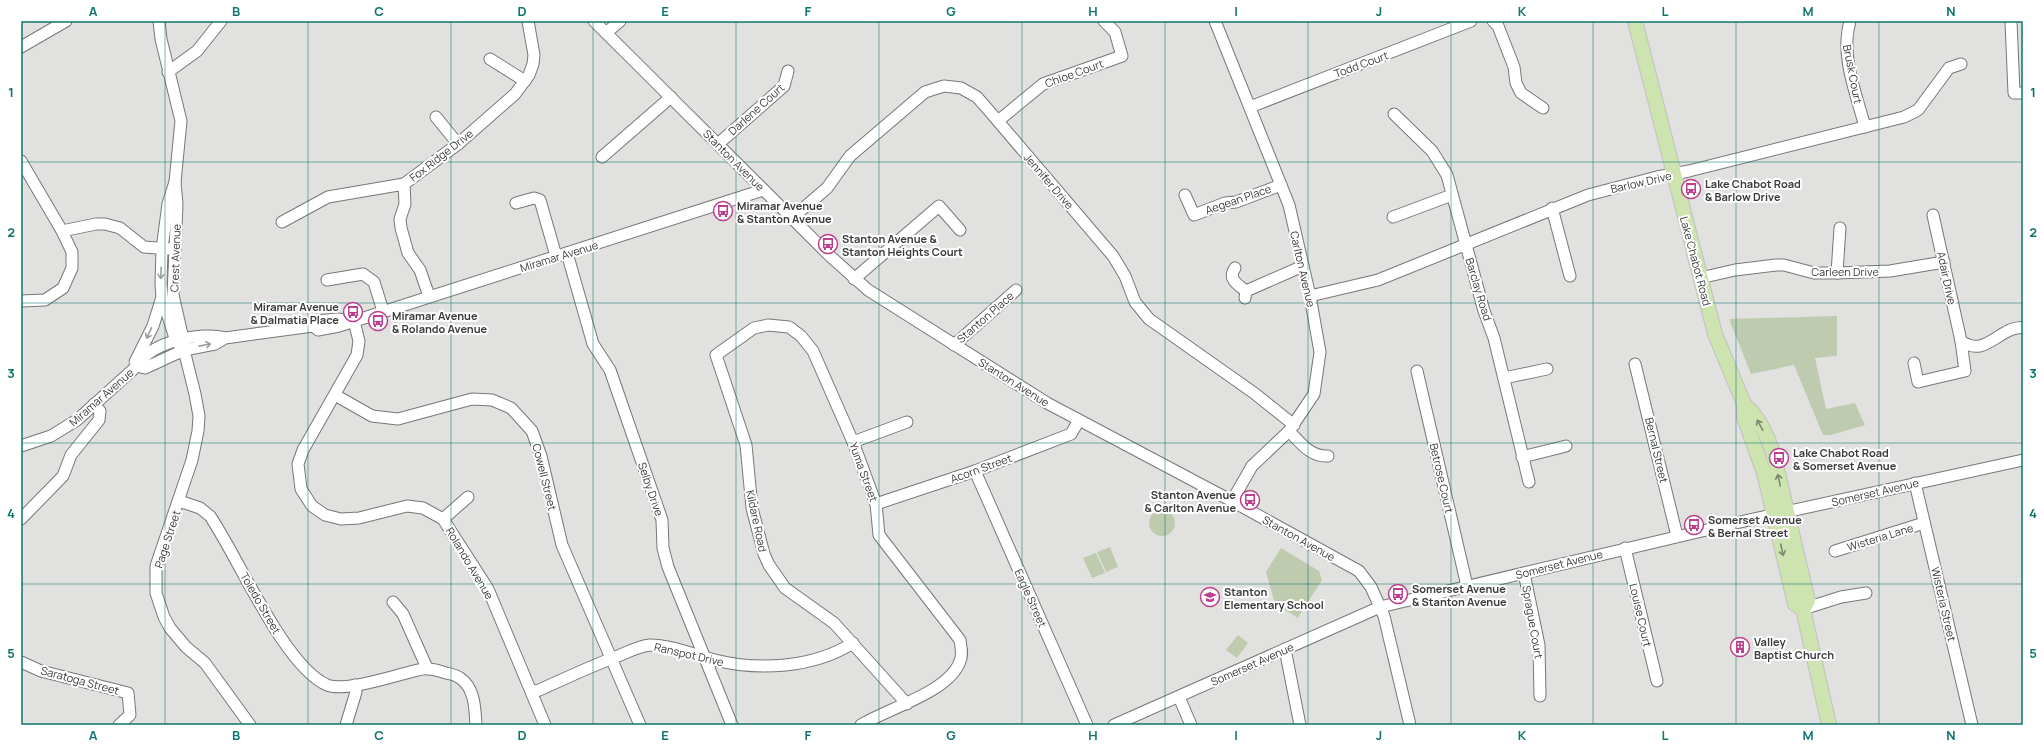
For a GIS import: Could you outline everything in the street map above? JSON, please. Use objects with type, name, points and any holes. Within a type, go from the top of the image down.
[{"type":"main road","name":"Lake Chabot Road","points":[[1635,21],[1700,278],[1716,334],[1744,404],[1754,412],[1765,434],[1777,468],[1780,513],[1795,604],[1803,609],[1828,725]]},
{"type":"street","points":[[21,47],[66,21]]},
{"type":"street","name":"Crest Avenue","points":[[159,21],[168,72],[181,121],[175,182],[177,204],[173,295],[180,340]]},
{"type":"street","points":[[168,72],[197,51],[221,21]]},
{"type":"street","name":"Fox Ridge Drive","points":[[282,222],[328,196],[404,184],[458,144],[515,94],[532,69],[534,55],[528,21]]},
{"type":"street","name":"Stanton Avenue","points":[[594,21],[854,279],[954,345],[1047,403],[1232,501],[1359,571],[1367,580],[1384,616],[1410,725]]},
{"type":"street","points":[[606,33],[620,21]]},
{"type":"street","name":"Chloe Court","points":[[998,121],[1043,84],[1122,56],[1115,32],[1104,21]]},
{"type":"street","name":"Carlton Avenue","points":[[1215,21],[1289,205],[1310,296],[1320,352],[1314,394],[1291,428],[1252,466],[1232,501]]},
{"type":"street","name":"Todd Court","points":[[1250,107],[1472,21]]},
{"type":"street","points":[[1493,21],[1498,26],[1514,67],[1516,83],[1521,93],[1543,108]]},
{"type":"street","name":"Brusk Court","points":[[1850,21],[1847,32],[1846,49],[1864,127]]},
{"type":"street","points":[[2011,21],[2018,93]]},
{"type":"street","points":[[490,59],[525,81]]},
{"type":"street","name":"Barlow Drive","points":[[1310,296],[1378,280],[1552,208],[1588,195],[1904,117],[1918,110],[1949,68],[1961,64]]},
{"type":"street","name":"Darlene Court","points":[[718,144],[784,86],[788,71]]},
{"type":"street","name":"Jennifer Drive","points":[[792,218],[827,188],[850,156],[919,97],[931,89],[950,86],[966,90],[977,97],[1113,256],[1121,269],[1135,302],[1149,319],[1258,396],[1291,428],[1310,452],[1317,455],[1328,456]]},
{"type":"street","points":[[602,157],[670,97]]},
{"type":"street","name":"Barclay Road","points":[[1394,114],[1432,151],[1447,175],[1484,311],[1494,338],[1529,482]]},
{"type":"street","points":[[436,117],[458,144]]},
{"type":"street","points":[[21,161],[62,231],[72,252],[72,268],[63,288],[45,300],[21,301]]},
{"type":"street","name":"Crest Avenue","points":[[175,182],[168,204],[162,249],[161,284],[162,297],[184,350]]},
{"type":"street","points":[[404,184],[405,204],[400,219],[401,228],[408,253],[420,270],[429,296]]},
{"type":"street","name":"Aegean Place","points":[[1185,195],[1194,215],[1225,203],[1236,202],[1281,185]]},
{"type":"street","name":"Miramar Avenue","points":[[21,446],[61,431],[77,420],[134,368],[141,358],[180,340],[213,335],[225,338],[313,326],[318,330],[339,326],[763,190]]},
{"type":"street","points":[[1393,217],[1452,194]]},
{"type":"street","points":[[516,203],[534,198],[540,200],[556,256]]},
{"type":"street","points":[[854,279],[939,206],[960,230]]},
{"type":"street","points":[[1552,208],[1570,276]]},
{"type":"street","name":"Adair Drive","points":[[1914,363],[1918,382],[1965,371],[1961,341],[1933,215]]},
{"type":"street","points":[[62,231],[96,224],[105,224],[120,228],[144,247],[162,249],[174,248]]},
{"type":"street","points":[[1838,273],[1840,228]]},
{"type":"street","name":"Selby Drive","points":[[567,254],[593,344],[610,370],[662,520],[663,548],[668,568],[732,725]]},
{"type":"street","name":"Carleen Drive","points":[[1700,278],[1735,270],[1776,265],[1784,265],[1814,273],[1838,273],[1890,270],[1944,262]]},
{"type":"street","points":[[1235,268],[1232,273],[1232,278],[1245,294],[1303,266]]},
{"type":"street","points":[[327,280],[363,274],[374,282],[383,311]]},
{"type":"street","name":"Stanton Place","points":[[954,345],[1016,290]]},
{"type":"street","points":[[134,368],[153,326],[162,297]]},
{"type":"street","name":"Rolando Avenue","points":[[354,321],[359,341],[357,355],[303,450],[298,464],[301,489],[312,506],[325,515],[341,519],[359,518],[407,506],[423,508],[443,519],[488,589],[545,725]]},
{"type":"street","name":"Yuma Street","points":[[716,355],[754,328],[768,325],[789,327],[801,336],[813,351],[853,442],[876,504],[879,535],[960,640],[962,650],[960,661],[956,670],[942,683],[907,704],[876,716],[861,725]]},
{"type":"street","points":[[1961,341],[1973,347],[1986,344],[2011,330],[2023,327]]},
{"type":"street","name":"Miramar Avenue","points":[[134,368],[145,368],[184,350],[215,344],[225,338]]},
{"type":"street","name":"Page Street","points":[[184,350],[199,416],[195,448],[180,500],[156,566],[155,580],[159,605],[173,632],[186,647],[205,663],[250,725]]},
{"type":"street","name":"Kildare Road","points":[[716,355],[746,445],[752,508],[764,554],[769,565],[785,588],[834,623],[907,704]]},
{"type":"street","name":"Bernal Street","points":[[1635,364],[1677,536]]},
{"type":"street","points":[[1504,378],[1547,369]]},
{"type":"street","name":"Betrose Court","points":[[1417,371],[1467,586]]},
{"type":"street","name":"Cowell Street","points":[[335,395],[372,416],[398,419],[472,399],[492,400],[512,408],[532,431],[540,456],[562,545],[640,725]]},
{"type":"street","points":[[21,519],[63,476],[70,455],[99,420],[100,410],[94,404]]},
{"type":"street","name":"Acorn Street","points":[[876,504],[975,471],[1071,434],[1079,420]]},
{"type":"street","points":[[853,442],[907,422]]},
{"type":"street","points":[[1522,457],[1566,446]]},
{"type":"street","name":"Somerset Avenue","points":[[1114,725],[1380,607],[1677,536],[2023,460]]},
{"type":"street","name":"Eagle Street","points":[[975,471],[1087,725]]},
{"type":"street","name":"Wisteria Street","points":[[1915,483],[1972,725]]},
{"type":"street","points":[[443,519],[468,497]]},
{"type":"street","name":"Toledo Street","points":[[180,500],[200,508],[210,516],[279,635],[303,668],[315,678],[328,685],[355,685],[427,668]]},
{"type":"street","name":"Wisteria Lane","points":[[1835,551],[1924,523]]},
{"type":"street","name":"Louise Court","points":[[1625,548],[1657,681]]},
{"type":"street","name":"Sprague Court","points":[[1524,573],[1539,644],[1540,696]]},
{"type":"street","points":[[1803,609],[1866,592]]},
{"type":"street","points":[[394,602],[403,614],[427,668],[460,678],[467,686],[474,702],[476,725]]},
{"type":"street","name":"Ranspot Drive","points":[[531,690],[537,691],[611,658],[637,648],[650,645],[729,663],[775,667],[814,660],[836,653],[853,644]]},
{"type":"street","points":[[1284,650],[1300,725]]},
{"type":"street","name":"Saratoga Street","points":[[21,662],[41,671],[128,693],[130,715],[119,725]]},
{"type":"street","points":[[346,725],[356,692],[355,685]]},
{"type":"street","points":[[1179,696],[1191,725]]},
{"type":"green space","points":[[1837,316],[1837,356],[1815,358],[1826,409],[1855,403],[1865,425],[1831,435],[1823,435],[1794,365],[1751,374],[1729,319]]},
{"type":"green space","points":[[1162,510],[1171,514],[1175,523],[1171,532],[1162,536],[1153,532],[1149,523],[1153,514]]},
{"type":"green space","points":[[1110,547],[1118,567],[1106,572],[1097,552]]},
{"type":"green space","points":[[1281,548],[1319,571],[1322,580],[1298,618],[1275,604],[1266,572]]},
{"type":"green space","points":[[1096,553],[1105,573],[1092,578],[1083,558]]},
{"type":"green space","points":[[1238,635],[1248,643],[1237,658],[1226,650]]},
{"type":"place","name":"Lake Chabot Road & Barlow Drive","points":[[1691,189]]},
{"type":"place","name":"Miramar Avenue & Stanton Avenue","points":[[723,211]]},
{"type":"place","name":"Stanton Avenue & Stanton Heights Court","points":[[828,244]]},
{"type":"place","name":"Miramar Avenue & Dalmatia Place","points":[[353,312]]},
{"type":"place","name":"Miramar Avenue & Rolando Avenue","points":[[378,321]]},
{"type":"place","name":"Lake Chabot Road & Somerset Avenue","points":[[1779,458]]},
{"type":"place","name":"Stanton Avenue & Carlton Avenue","points":[[1250,500]]},
{"type":"place","name":"Somerset Avenue & Bernal Street","points":[[1694,525]]},
{"type":"place","name":"Somerset Avenue & Stanton Avenue","points":[[1398,594]]},
{"type":"place","name":"Stanton Elementary School","points":[[1210,597]]},
{"type":"place","name":"Valley Baptist Church","points":[[1740,647]]}]
